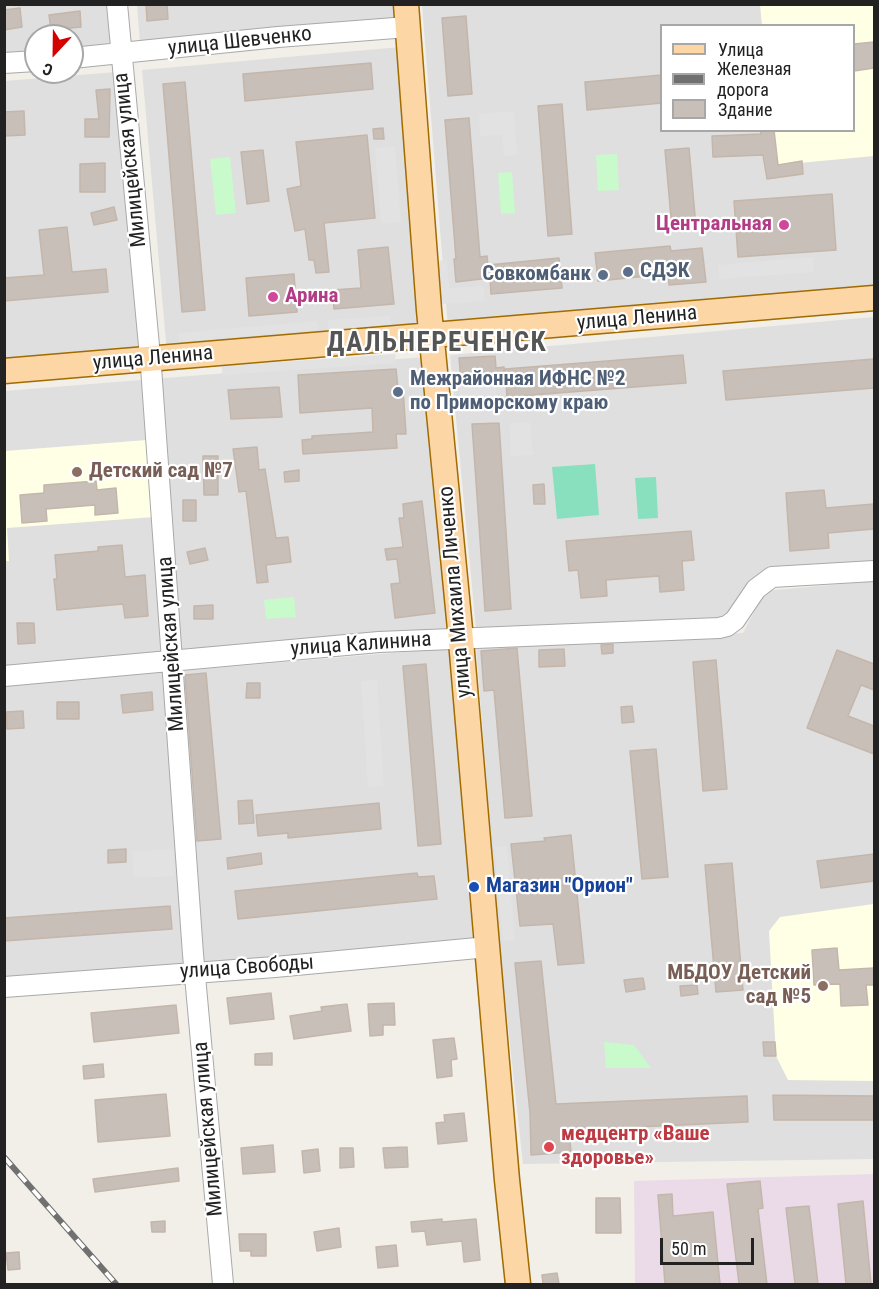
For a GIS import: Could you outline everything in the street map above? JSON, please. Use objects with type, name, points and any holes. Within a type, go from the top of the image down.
[{"type":"main road","name":"улица Михаила Личенко","points":[[407,16],[422,236],[461,638],[507,1180],[518,1284]]},
{"type":"main road","name":"улица Ленина","points":[[4,371],[432,337],[874,298]]},
{"type":"street","name":"Милицейская улица","points":[[117,4],[151,359],[195,972],[223,1284]]},
{"type":"street","name":"улица Шевченко","points":[[84,57],[278,37],[407,16]]},
{"type":"street","points":[[4,63],[24,62]]},
{"type":"street","name":"улица Калинина","points":[[4,676],[343,645],[719,628],[735,620],[756,589],[772,577],[874,571]]},
{"type":"street","name":"улица Свободы","points":[[4,987],[275,967],[488,947]]},
{"type":"shaded area","points":[[5,5],[109,5],[114,46],[84,47],[84,24],[24,24],[24,52],[5,53]]},
{"type":"shaded area","points":[[137,5],[397,5],[398,21],[140,43]]},
{"type":"shaded area","points":[[422,5],[874,5],[874,291],[448,328]]},
{"type":"shaded area","points":[[760,5],[874,5],[874,156],[778,165],[774,132],[855,132],[855,24],[762,24]]},
{"type":"shaded area","points":[[400,47],[421,331],[167,353],[142,70]]},
{"type":"shaded area","points":[[116,72],[140,355],[5,366],[5,81],[24,79],[24,84],[84,84],[84,75]]},
{"type":"shaded area","points":[[514,111],[517,155],[504,156],[502,135],[480,136],[479,114]]},
{"type":"shaded area","points":[[395,146],[401,222],[381,223],[375,148]]},
{"type":"shaded area","points":[[813,257],[814,272],[719,279],[718,265]]},
{"type":"shaded area","points":[[447,260],[449,288],[484,286],[485,301],[441,304],[438,261]]},
{"type":"shaded area","points":[[390,316],[391,328],[329,332],[328,320]]},
{"type":"shaded area","points":[[874,317],[874,561],[775,571],[732,618],[476,629],[450,355]]},
{"type":"shaded area","points":[[317,321],[318,330],[179,342],[179,333]]},
{"type":"shaded area","points":[[395,354],[396,363],[222,375],[222,366]]},
{"type":"shaded area","points":[[424,357],[450,631],[5,669],[5,391]]},
{"type":"shaded area","points":[[496,384],[497,399],[460,402],[459,387]]},
{"type":"shaded area","points":[[530,422],[533,455],[511,456],[509,423]]},
{"type":"shaded area","name":"Детский сад №7","points":[[147,440],[154,517],[7,528],[9,561],[5,561],[5,451]]},
{"type":"shaded area","points":[[874,581],[874,1159],[523,1164],[500,953],[476,647],[743,633],[765,591]]},
{"type":"shaded area","points":[[450,648],[473,942],[5,978],[5,686]]},
{"type":"shaded area","points":[[377,680],[384,786],[368,787],[361,681]]},
{"type":"shaded area","points":[[507,846],[515,940],[503,941],[494,847]]},
{"type":"shaded area","points":[[173,849],[175,876],[134,878],[132,851]]},
{"type":"shaded area","name":"МБДОУ Детский сад №5","points":[[874,904],[874,1081],[788,1080],[776,1056],[769,931],[780,917]]},
{"type":"shaded area","points":[[874,1174],[874,1284],[635,1284],[634,1181]]},
{"type":"green space","points":[[617,154],[619,190],[598,191],[596,155]]},
{"type":"green space","points":[[230,157],[236,213],[216,215],[210,159]]},
{"type":"green space","points":[[512,172],[515,213],[501,214],[498,173]]},
{"type":"green space","points":[[595,464],[599,515],[557,519],[552,467]]},
{"type":"green space","points":[[656,477],[658,518],[638,519],[635,478]]},
{"type":"green space","points":[[294,597],[296,617],[266,619],[264,600]]},
{"type":"green space","points":[[604,1042],[634,1045],[651,1068],[606,1068]]},
{"type":"building","points":[[146,4],[167,4],[168,19],[147,21]]},
{"type":"building","points":[[20,8],[22,27],[4,30],[4,10]]},
{"type":"building","points":[[80,11],[81,24],[50,24],[49,15]]},
{"type":"building","points":[[466,16],[472,94],[448,96],[442,18]]},
{"type":"building","points":[[874,42],[874,68],[855,71],[855,44]]},
{"type":"building","points":[[371,63],[373,89],[245,101],[243,74]]},
{"type":"building","points":[[660,75],[660,103],[587,110],[585,82]]},
{"type":"building","points":[[185,82],[205,310],[182,312],[163,84]]},
{"type":"building","points":[[110,89],[109,137],[85,137],[85,119],[99,119],[96,90]]},
{"type":"building","points":[[562,104],[572,234],[548,236],[538,106]]},
{"type":"building","points":[[24,111],[25,135],[4,136],[4,112]]},
{"type":"building","points":[[469,118],[480,257],[487,256],[488,265],[559,258],[562,288],[491,294],[490,278],[456,282],[445,120]]},
{"type":"building","points":[[383,128],[384,139],[374,139],[373,129]]},
{"type":"building","points":[[760,132],[774,132],[778,165],[802,161],[803,174],[767,179],[763,155],[713,157],[712,136],[761,134]]},
{"type":"building","points":[[367,135],[375,218],[324,223],[329,272],[316,273],[314,260],[309,260],[305,229],[295,231],[287,189],[301,186],[296,142]]},
{"type":"building","points":[[689,148],[696,227],[672,229],[665,150]]},
{"type":"building","points":[[263,150],[269,201],[247,204],[241,152]]},
{"type":"building","points":[[105,163],[105,192],[80,192],[80,164]]},
{"type":"building","points":[[832,194],[836,250],[738,257],[734,201]]},
{"type":"building","points":[[114,207],[117,220],[94,225],[91,213]]},
{"type":"building","points":[[67,227],[72,272],[106,269],[108,292],[4,301],[4,278],[44,275],[39,230]]},
{"type":"building","points":[[670,246],[671,251],[702,248],[706,282],[669,285],[668,274],[598,281],[595,253]]},
{"type":"building","points":[[388,247],[394,304],[334,309],[332,290],[361,288],[358,250]]},
{"type":"building","points":[[294,274],[297,312],[249,316],[246,278]]},
{"type":"building","points":[[683,355],[686,383],[507,397],[505,369]]},
{"type":"building","points":[[495,356],[496,368],[504,367],[505,378],[461,381],[459,358]]},
{"type":"building","points":[[874,359],[874,388],[726,400],[723,371]]},
{"type":"building","points":[[396,369],[398,388],[403,388],[406,434],[396,434],[397,448],[303,454],[302,440],[312,439],[312,436],[373,432],[372,408],[300,413],[298,375]]},
{"type":"building","points":[[279,387],[282,417],[231,419],[228,390]]},
{"type":"building","points":[[499,423],[511,609],[485,611],[472,424]]},
{"type":"building","points":[[257,447],[259,470],[265,469],[276,538],[288,537],[291,562],[266,565],[268,582],[257,583],[246,491],[239,492],[233,449]]},
{"type":"building","points":[[203,456],[218,456],[218,495],[204,495]]},
{"type":"building","points":[[299,470],[299,481],[285,482],[284,472]]},
{"type":"building","points":[[96,481],[97,490],[116,488],[118,513],[95,515],[95,505],[46,509],[47,521],[22,523],[20,495],[44,493],[44,485]]},
{"type":"building","points":[[544,484],[545,504],[534,504],[533,485]]},
{"type":"building","points":[[824,490],[826,508],[874,504],[874,529],[828,533],[829,548],[790,551],[786,493]]},
{"type":"building","points":[[183,500],[196,500],[196,521],[183,521]]},
{"type":"building","points":[[422,501],[435,613],[395,618],[391,584],[400,583],[397,559],[387,560],[385,549],[403,547],[399,518],[404,518],[403,504]]},
{"type":"building","points":[[691,531],[694,560],[682,561],[684,590],[660,592],[659,576],[606,580],[607,596],[581,598],[578,570],[569,571],[566,541]]},
{"type":"building","points":[[122,545],[125,577],[145,575],[148,616],[125,618],[123,604],[57,610],[54,579],[57,579],[55,555],[98,551],[98,547]]},
{"type":"building","points":[[205,548],[208,560],[190,564],[187,552]]},
{"type":"building","points":[[213,605],[213,619],[194,619],[194,606]]},
{"type":"building","points":[[17,623],[34,623],[35,643],[18,644]]},
{"type":"building","points":[[613,644],[613,653],[602,654],[601,645]]},
{"type":"building","points":[[517,648],[532,816],[505,818],[494,690],[484,691],[481,651]]},
{"type":"building","points":[[564,649],[565,666],[539,667],[539,650]]},
{"type":"building","points":[[837,650],[874,664],[874,690],[861,685],[848,716],[874,726],[874,754],[807,728]]},
{"type":"building","points":[[716,660],[727,789],[703,791],[693,662]]},
{"type":"building","points":[[426,664],[441,844],[418,846],[403,666]]},
{"type":"building","points":[[206,673],[221,839],[197,841],[185,675]]},
{"type":"building","points":[[247,683],[260,683],[260,698],[246,698]]},
{"type":"building","points":[[152,692],[153,710],[123,713],[121,695]]},
{"type":"building","points":[[57,702],[79,702],[79,719],[57,719]]},
{"type":"building","points":[[632,706],[634,722],[622,723],[621,707]]},
{"type":"building","points":[[23,711],[24,728],[7,729],[6,712]]},
{"type":"building","points":[[656,749],[668,877],[642,879],[630,751]]},
{"type":"building","points":[[252,800],[254,823],[239,824],[238,801]]},
{"type":"building","points":[[379,803],[381,829],[288,838],[288,833],[258,836],[256,815]]},
{"type":"building","points":[[571,835],[584,963],[558,965],[553,924],[520,926],[511,844],[545,841],[544,838]]},
{"type":"building","points":[[126,849],[126,862],[108,863],[108,850]]},
{"type":"building","points":[[261,853],[262,864],[228,869],[227,858]]},
{"type":"building","points":[[874,854],[874,881],[821,888],[817,861]]},
{"type":"building","points":[[732,863],[743,990],[716,992],[705,865]]},
{"type":"building","points":[[417,873],[418,877],[434,876],[437,899],[238,919],[235,891]]},
{"type":"building","points":[[170,906],[172,929],[4,941],[4,918]]},
{"type":"building","points":[[837,948],[839,970],[874,968],[874,985],[866,985],[868,1005],[841,1006],[840,984],[814,985],[812,950]]},
{"type":"building","points":[[541,961],[556,1104],[747,1096],[748,1122],[569,1130],[571,1152],[531,1155],[530,1113],[515,963]]},
{"type":"building","points":[[643,978],[645,989],[626,992],[624,980]]},
{"type":"building","points":[[697,985],[698,994],[681,996],[680,986]]},
{"type":"building","points":[[271,993],[274,1019],[230,1024],[227,998]]},
{"type":"building","points":[[394,1003],[395,1025],[383,1025],[383,1035],[370,1036],[368,1004]]},
{"type":"building","points":[[347,1004],[351,1031],[294,1039],[290,1016],[322,1011],[321,1007]]},
{"type":"building","points":[[176,1005],[179,1033],[94,1042],[91,1013]]},
{"type":"building","points":[[454,1038],[457,1059],[451,1060],[452,1076],[437,1078],[433,1040]]},
{"type":"building","points":[[763,1042],[775,1042],[776,1056],[764,1056]]},
{"type":"building","points":[[272,1053],[272,1065],[255,1065],[255,1054]]},
{"type":"building","points":[[103,1064],[104,1077],[84,1079],[83,1066]]},
{"type":"building","points":[[166,1094],[170,1136],[98,1142],[95,1100]]},
{"type":"building","points":[[773,1095],[874,1096],[874,1120],[774,1120]]},
{"type":"building","points":[[464,1113],[467,1141],[438,1144],[436,1123],[445,1122],[444,1115]]},
{"type":"building","points":[[273,1145],[275,1172],[243,1174],[241,1148]]},
{"type":"building","points":[[407,1147],[408,1167],[385,1168],[383,1148]]},
{"type":"building","points":[[340,1148],[353,1148],[354,1167],[340,1168]]},
{"type":"building","points":[[318,1149],[320,1171],[304,1173],[302,1151]]},
{"type":"building","points":[[178,1168],[179,1181],[95,1192],[93,1179]]},
{"type":"building","points":[[760,1181],[763,1208],[758,1209],[767,1284],[739,1284],[727,1184]]},
{"type":"building","points":[[672,1194],[673,1216],[713,1212],[720,1284],[665,1284],[658,1195]]},
{"type":"building","points":[[596,1198],[620,1198],[621,1233],[596,1233]]},
{"type":"building","points":[[863,1201],[871,1284],[846,1284],[838,1204]]},
{"type":"building","points":[[809,1206],[818,1284],[795,1284],[786,1208]]},
{"type":"building","points":[[442,1219],[442,1222],[476,1219],[480,1260],[464,1262],[462,1241],[427,1245],[425,1231],[412,1232],[411,1222]]},
{"type":"building","points":[[165,1221],[165,1232],[152,1232],[151,1222]]},
{"type":"building","points":[[339,1228],[341,1247],[317,1251],[314,1232]]},
{"type":"building","points":[[239,1234],[266,1234],[266,1256],[251,1256],[251,1251],[240,1251]]},
{"type":"building","points":[[396,1245],[398,1266],[378,1268],[376,1247]]},
{"type":"building","points":[[19,1252],[20,1269],[8,1270],[6,1253]]},
{"type":"building","points":[[557,1273],[559,1284],[543,1284],[542,1275]]},
{"type":"railway","points":[[4,1157],[116,1284]]},
{"type":"place","name":"Центральная","points":[[784,225]]},
{"type":"place","name":"СДЭК","points":[[628,272]]},
{"type":"place","name":"Совкомбанк","points":[[603,275]]},
{"type":"place","name":"Арина","points":[[273,297]]},
{"type":"place","name":"Межрайонная ИФНС №2 по Приморскому краю","points":[[398,392]]},
{"type":"place","name":"Детский сад №7","points":[[77,472]]},
{"type":"place","name":"Магазин \"Орион\"","points":[[474,887]]},
{"type":"place","name":"МБДОУ Детский сад №5","points":[[823,986]]},
{"type":"place","name":"медцентр «Ваше здоровье»","points":[[549,1147]]},
{"type":"district","name":"ДАЛЬНЕРЕЧЕНСК","points":[[437,344]]}]
